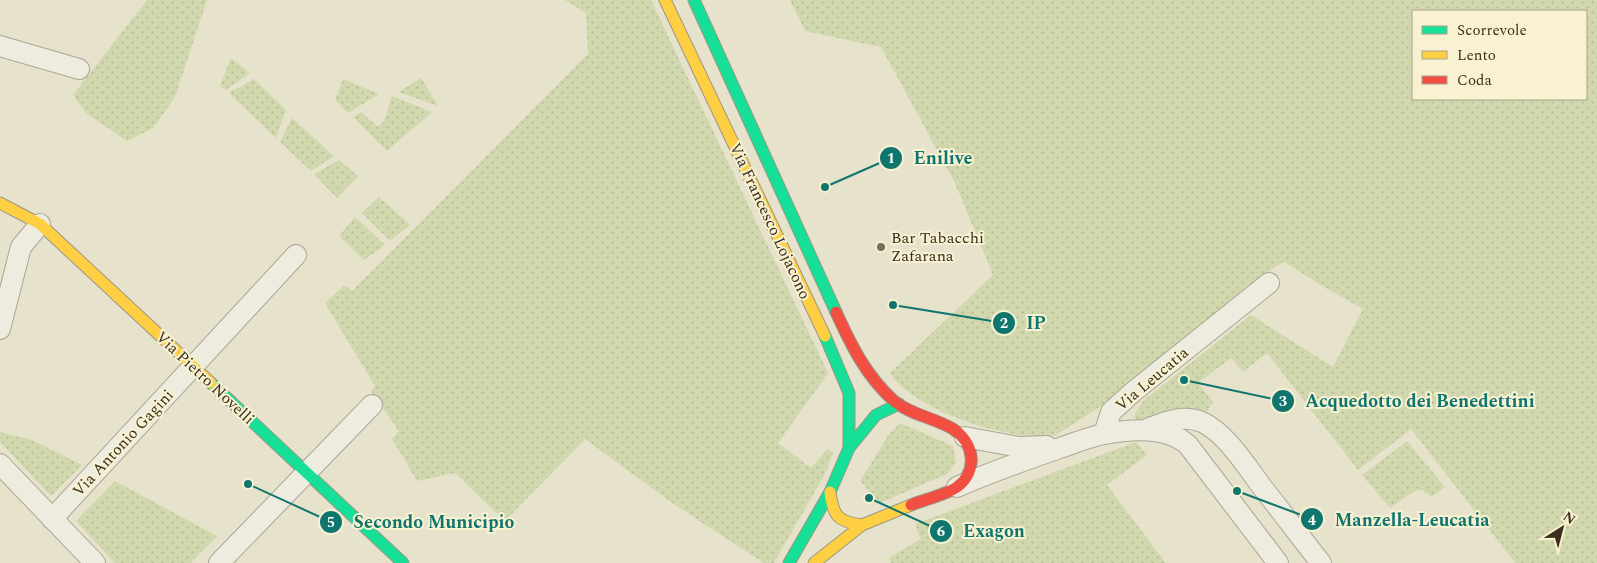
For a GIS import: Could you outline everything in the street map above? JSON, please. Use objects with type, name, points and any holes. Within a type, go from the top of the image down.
[{"type":"main road","name":"Via Francesco Lojacono","points":[[665,0],[832,352],[849,393],[849,448]]},
{"type":"main road","name":"Via Francesco Lojacono","points":[[694,0],[853,349],[874,380],[899,404]]},
{"type":"main road","name":"Via Pietro Novelli","points":[[0,203],[40,224],[403,563]]},
{"type":"main road","points":[[789,563],[830,492],[849,448],[876,415],[899,404],[956,430],[965,437],[972,450],[972,459],[966,478],[957,487],[862,525],[814,563]]},
{"type":"main road","points":[[830,492],[832,509],[838,518],[847,524],[862,525]]},
{"type":"street","points":[[0,46],[79,69]]},
{"type":"street","points":[[0,329],[21,248],[40,224]]},
{"type":"street","name":"Via Antonio Gagini","points":[[52,519],[296,255]]},
{"type":"street","name":"Via Leucatia","points":[[1104,434],[1112,412],[1132,392],[1269,283]]},
{"type":"street","points":[[219,563],[372,405]]},
{"type":"street","points":[[957,487],[996,470],[1104,434],[1142,430],[1171,420],[1186,418],[1202,422],[1234,449],[1321,563]]},
{"type":"street","points":[[1142,430],[1171,434],[1188,444],[1278,563]]},
{"type":"street","points":[[1188,444],[1206,434],[1220,436]]},
{"type":"street","points":[[965,437],[1019,446],[1069,445]]},
{"type":"street","points":[[0,464],[95,563]]},
{"type":"green space","points":[[147,0],[207,0],[175,97],[153,128],[127,141],[86,113],[73,95]]},
{"type":"green space","points":[[565,0],[651,0],[828,373],[778,443],[811,468],[827,449],[833,453],[826,472],[774,563],[764,563],[675,505],[585,439],[505,521],[455,473],[417,481],[392,439],[399,431],[371,391],[375,386],[325,303],[344,285],[352,291],[588,54],[586,13]]},
{"type":"green space","points":[[790,0],[1597,0],[1597,563],[1515,563],[1411,429],[1358,470],[1267,353],[1243,372],[1231,358],[1198,383],[1213,402],[1207,411],[1137,421],[1134,416],[1143,401],[1251,315],[1333,367],[1363,309],[1284,262],[1276,266],[1200,332],[1131,387],[1056,435],[1015,434],[990,429],[941,411],[920,400],[902,387],[890,373],[993,275],[955,183],[881,47],[805,31]]},
{"type":"green space","points":[[231,58],[250,73],[226,90],[220,86]]},
{"type":"green space","points":[[421,78],[438,106],[399,92]]},
{"type":"green space","points":[[254,79],[286,110],[276,138],[229,93]]},
{"type":"green space","points":[[343,79],[379,94],[348,113],[335,100]]},
{"type":"green space","points":[[392,96],[432,112],[387,151],[353,117],[361,112],[378,127],[384,121]]},
{"type":"green space","points":[[292,118],[334,156],[311,171],[280,142]]},
{"type":"green space","points":[[339,160],[358,176],[337,198],[314,174]]},
{"type":"green space","points":[[379,197],[410,225],[390,241],[362,213]]},
{"type":"green space","points":[[355,217],[385,245],[364,260],[339,236]]},
{"type":"green space","points":[[900,423],[953,446],[956,463],[947,474],[880,503],[860,481],[888,436]]},
{"type":"green space","points":[[0,432],[32,440],[82,465],[51,496],[0,442]]},
{"type":"green space","points":[[1407,441],[1445,487],[1432,497],[1422,490],[1414,491],[1390,508],[1362,475]]},
{"type":"green space","points":[[1136,442],[1147,455],[1107,485],[1166,563],[891,563],[889,558],[921,539],[915,524]]},
{"type":"green space","points":[[115,481],[217,536],[191,563],[115,563],[76,521]]},
{"type":"traffic: fast","points":[[694,0],[836,312]]},
{"type":"traffic: fast","points":[[825,336],[849,393],[849,448]]},
{"type":"traffic: fast","points":[[211,383],[403,563]]},
{"type":"traffic: fast","points":[[789,563],[830,492],[849,448],[876,415],[899,404]]},
{"type":"traffic: slow","points":[[665,0],[825,336]]},
{"type":"traffic: slow","points":[[0,203],[40,224],[211,383]]},
{"type":"traffic: slow","points":[[830,492],[835,512],[842,520],[854,524],[862,525],[911,505]]},
{"type":"traffic: slow","points":[[814,563],[862,525]]},
{"type":"traffic: jam","points":[[836,312],[867,371],[894,401],[908,410],[953,429],[966,441],[971,457],[971,465],[969,473],[964,480],[948,492],[911,505]]},
{"type":"place","name":"Enilive","points":[[825,187]]},
{"type":"place","name":"Bar Tabacchi Zafarana","points":[[881,247]]},
{"type":"place","name":"IP","points":[[893,305]]},
{"type":"place","name":"Acquedotto dei Benedettini","points":[[1184,380]]},
{"type":"place","name":"Secondo Municipio","points":[[248,484]]},
{"type":"place","name":"Manzella-Leucatia","points":[[1237,491]]},
{"type":"place","name":"Exagon","points":[[869,498]]}]
